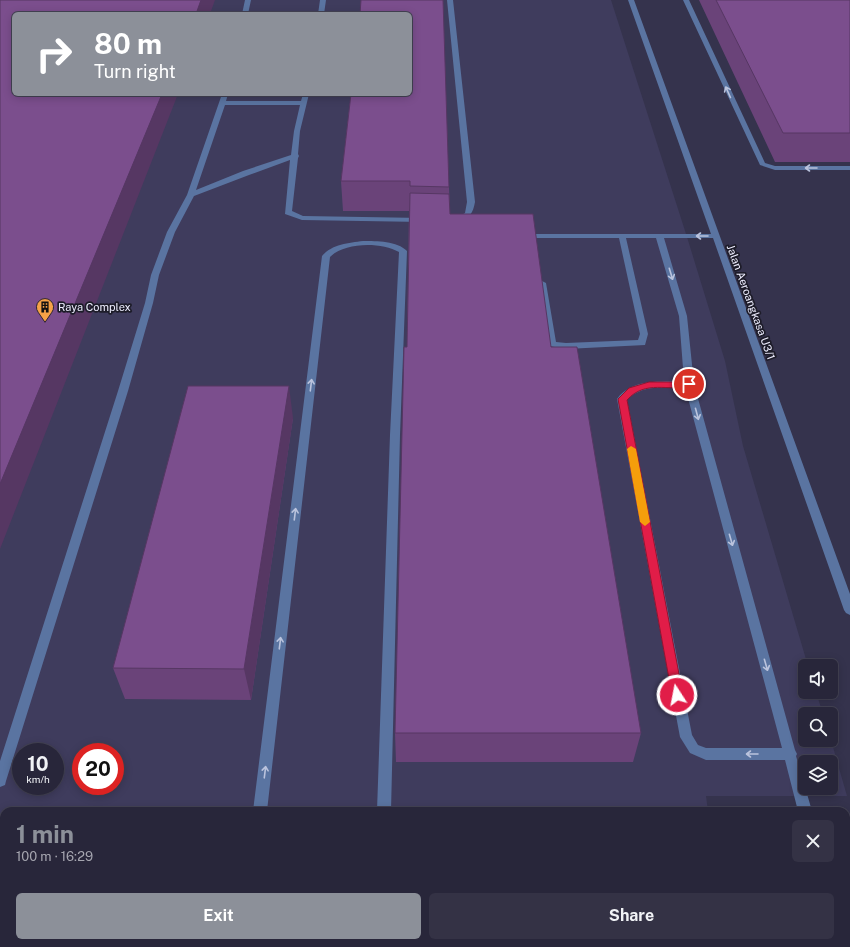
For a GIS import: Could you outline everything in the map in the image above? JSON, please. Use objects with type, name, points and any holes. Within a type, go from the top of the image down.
[{"type":"street","points":[[245,12],[248,0]]},
{"type":"street","points":[[321,12],[324,0]]},
{"type":"street","points":[[450,0],[471,202],[470,212],[465,218],[451,220]]},
{"type":"street","name":"Jalan Aeroangkasa U3/1","points":[[632,0],[850,610]]},
{"type":"street","points":[[686,0],[762,164],[775,168],[850,168]]},
{"type":"street","points":[[0,781],[123,390],[149,303],[155,275],[172,232],[190,195],[225,96]]},
{"type":"street","points":[[306,96],[297,132],[296,156],[288,212],[302,218],[435,220]]},
{"type":"street","points":[[223,103],[304,103]]},
{"type":"street","points":[[190,195],[246,173],[296,156]]},
{"type":"street","points":[[533,227],[535,240],[622,236],[716,236]]},
{"type":"street","points":[[541,275],[552,344],[566,346],[642,343],[644,334],[622,236]]},
{"type":"street","points":[[659,236],[683,316],[689,384],[804,807]]},
{"type":"street","points":[[260,807],[326,256],[329,251],[334,248],[351,244],[392,245],[402,252],[384,807]]},
{"type":"street","points":[[689,384],[649,385],[632,390],[622,399],[686,737],[694,749],[706,754],[790,754]]},
{"type":"shaded area","points":[[0,0],[611,0],[725,361],[743,446],[806,659],[798,659],[798,699],[818,699],[821,707],[798,707],[798,747],[833,747],[835,755],[798,755],[798,795],[838,795],[838,764],[847,796],[706,796],[707,807],[0,807]]},
{"type":"building","name":"Raya Complex","points":[[0,0],[201,0],[197,12],[12,12],[12,96],[161,96],[0,484]]},
{"type":"building","points":[[361,0],[443,0],[449,187],[410,186],[410,181],[341,181],[351,96],[412,96],[412,12],[360,12]]},
{"type":"building","points":[[716,0],[850,0],[850,133],[783,133]]},
{"type":"building","points":[[410,193],[449,194],[450,214],[533,214],[551,347],[577,347],[641,733],[395,733],[404,347],[407,347]]},
{"type":"building","points":[[188,386],[289,386],[244,669],[113,668]]},
{"type":"slow traffic","points":[[631,449],[645,522]]},
{"type":"place","name":"Raya Complex","points":[[45,322]]},
{"type":"route","points":[[677,695],[622,399],[632,390],[649,385],[689,384]]}]
